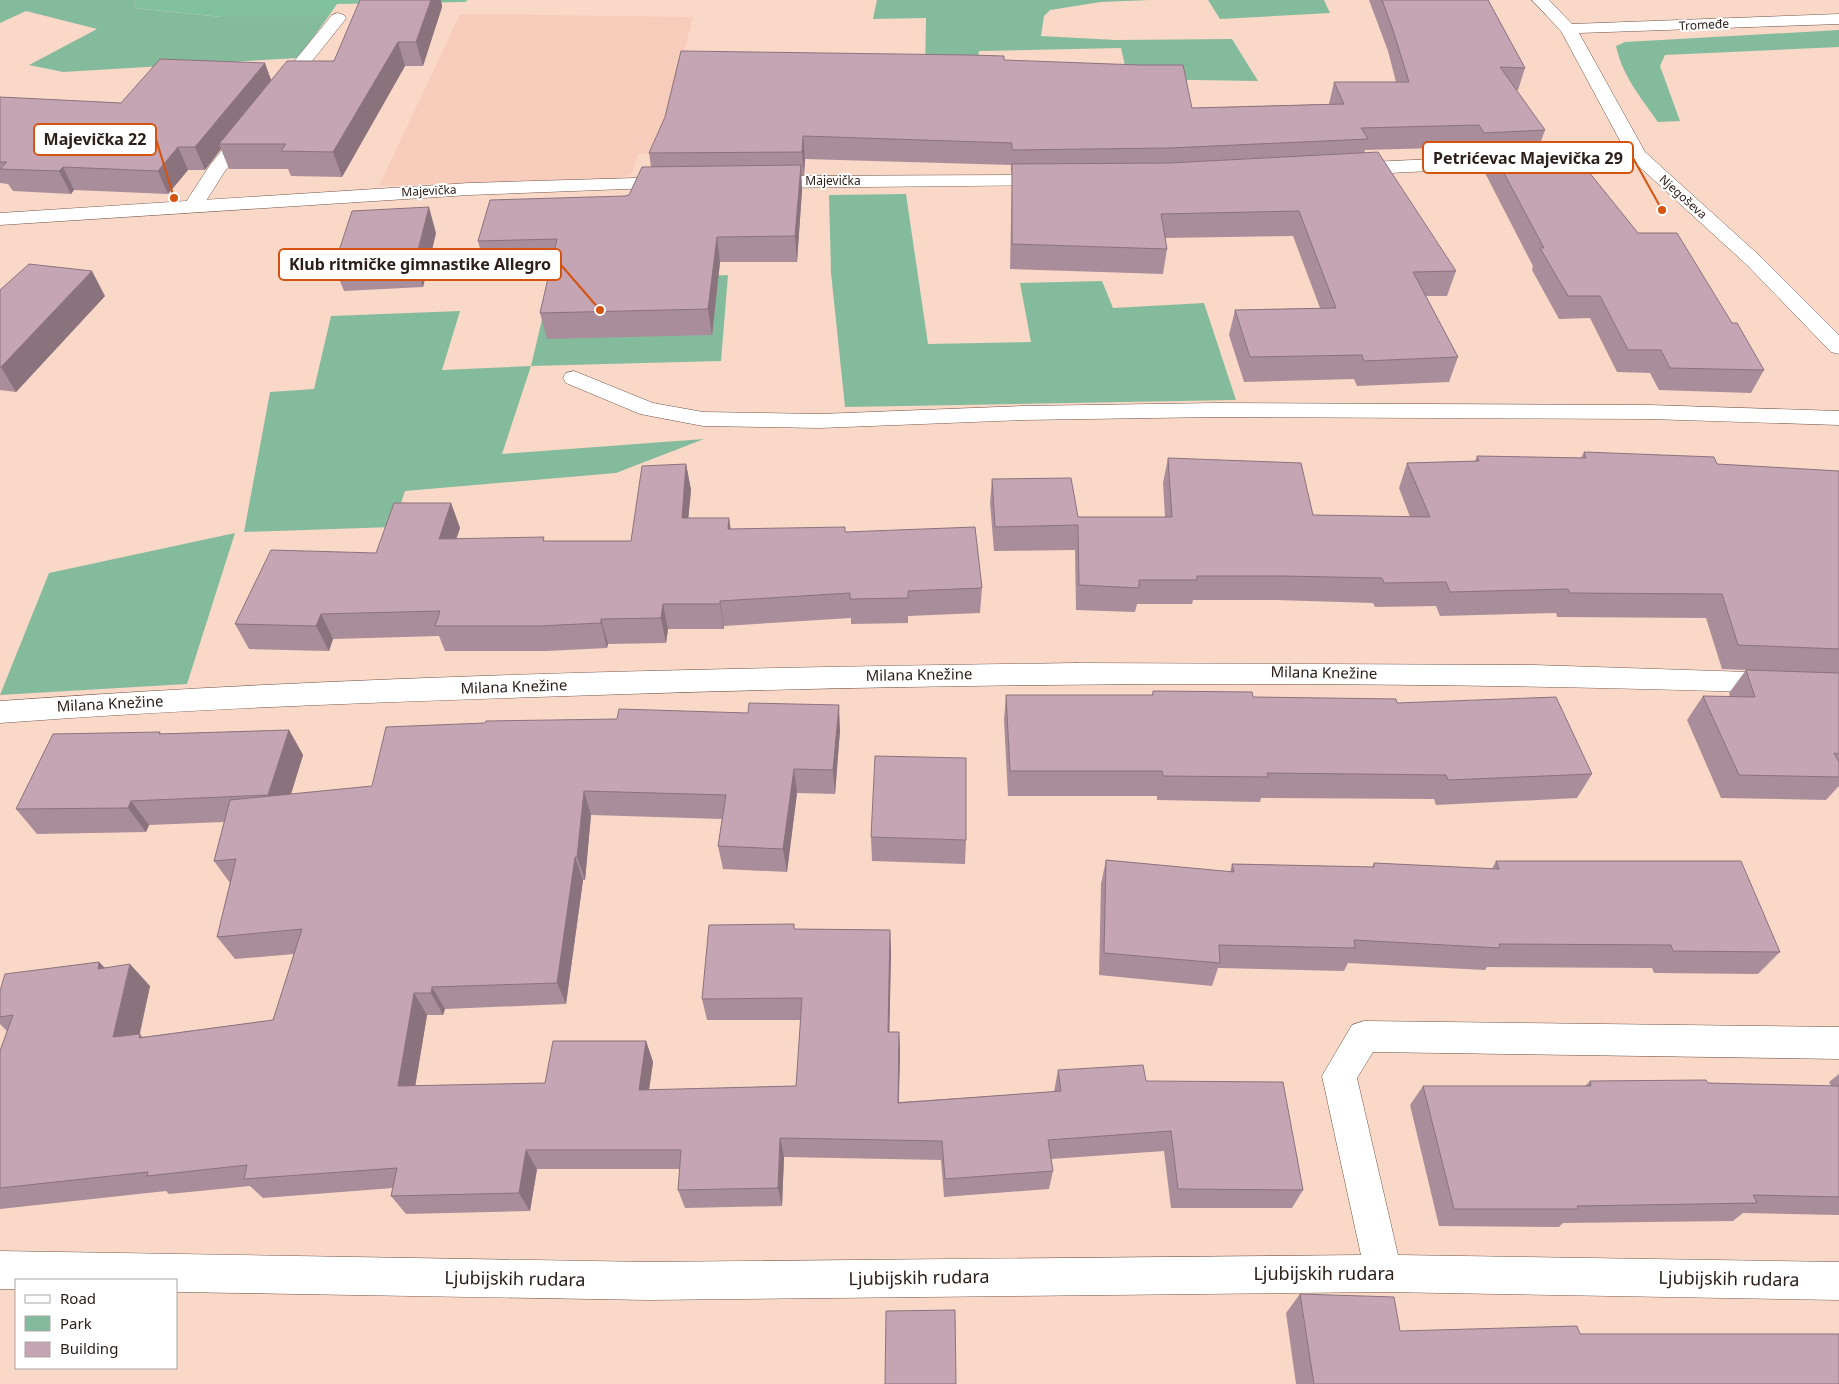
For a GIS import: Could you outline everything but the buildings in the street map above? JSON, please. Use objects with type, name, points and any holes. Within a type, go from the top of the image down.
[{"type":"street","name":"Njegoševa","points":[[1540,0],[1568,29],[1637,155],[1754,261],[1839,347]]},
{"type":"street","points":[[271,101],[338,18]]},
{"type":"street","name":"Tromeđe","points":[[1568,29],[1839,19]]},
{"type":"street","points":[[192,208],[217,168],[259,116]]},
{"type":"street","points":[[1336,169],[1637,155]]},
{"type":"street","name":"Majevička","points":[[742,182],[1069,180]]},
{"type":"street","name":"Majevička","points":[[0,218],[192,208],[469,189],[693,182]]},
{"type":"street","points":[[574,378],[648,409],[703,419],[820,421],[1014,413],[1216,410],[1592,412],[1839,418]]},
{"type":"street","name":"Milana Knežine","points":[[0,712],[85,704],[846,676],[1271,672],[1672,678],[1839,685]]},
{"type":"street","points":[[1384,1273],[1339,1076],[1364,1036],[1839,1043]]},
{"type":"street","name":"Ljubijskih rudara","points":[[0,1270],[648,1281],[1384,1273],[1839,1281]]},
{"type":"shaded area","points":[[460,14],[693,17],[659,153],[638,154],[631,175],[617,178],[379,186]]},
{"type":"green space","points":[[0,0],[135,0],[134,8],[222,17],[328,17],[298,58],[63,72],[29,65],[97,29],[26,11],[0,23]]},
{"type":"green space","points":[[135,0],[467,0],[466,2],[337,4],[328,17],[222,17],[134,8]]},
{"type":"green space","points":[[877,0],[1150,0],[1101,2],[1050,10],[1044,16],[1041,36],[1116,40],[1232,39],[1258,81],[1128,79],[1121,48],[979,51],[977,68],[925,67],[926,18],[873,19]]},
{"type":"green space","points":[[1208,0],[1324,0],[1330,13],[1220,19]]},
{"type":"green space","points":[[1839,30],[1839,47],[1665,55],[1660,66],[1680,121],[1658,122],[1627,76],[1616,46],[1625,42]]},
{"type":"green space","points":[[906,194],[928,344],[1031,342],[1020,283],[1102,281],[1113,308],[1204,303],[1236,400],[845,407],[831,273],[829,195]]},
{"type":"green space","points":[[728,275],[721,361],[531,366],[551,281]]},
{"type":"green space","points":[[460,311],[442,370],[531,366],[502,454],[704,439],[616,473],[405,491],[393,527],[244,532],[270,392],[314,389],[331,316]]},
{"type":"green space","points":[[235,533],[187,684],[0,695],[49,573]]},
{"type":"place","name":"Majevička 22","points":[[174,198]]},
{"type":"place","name":"Petrićevac Majevička 29","points":[[1662,210]]},
{"type":"place","name":"Klub ritmičke gimnastike Allegro","points":[[600,310]]}]
